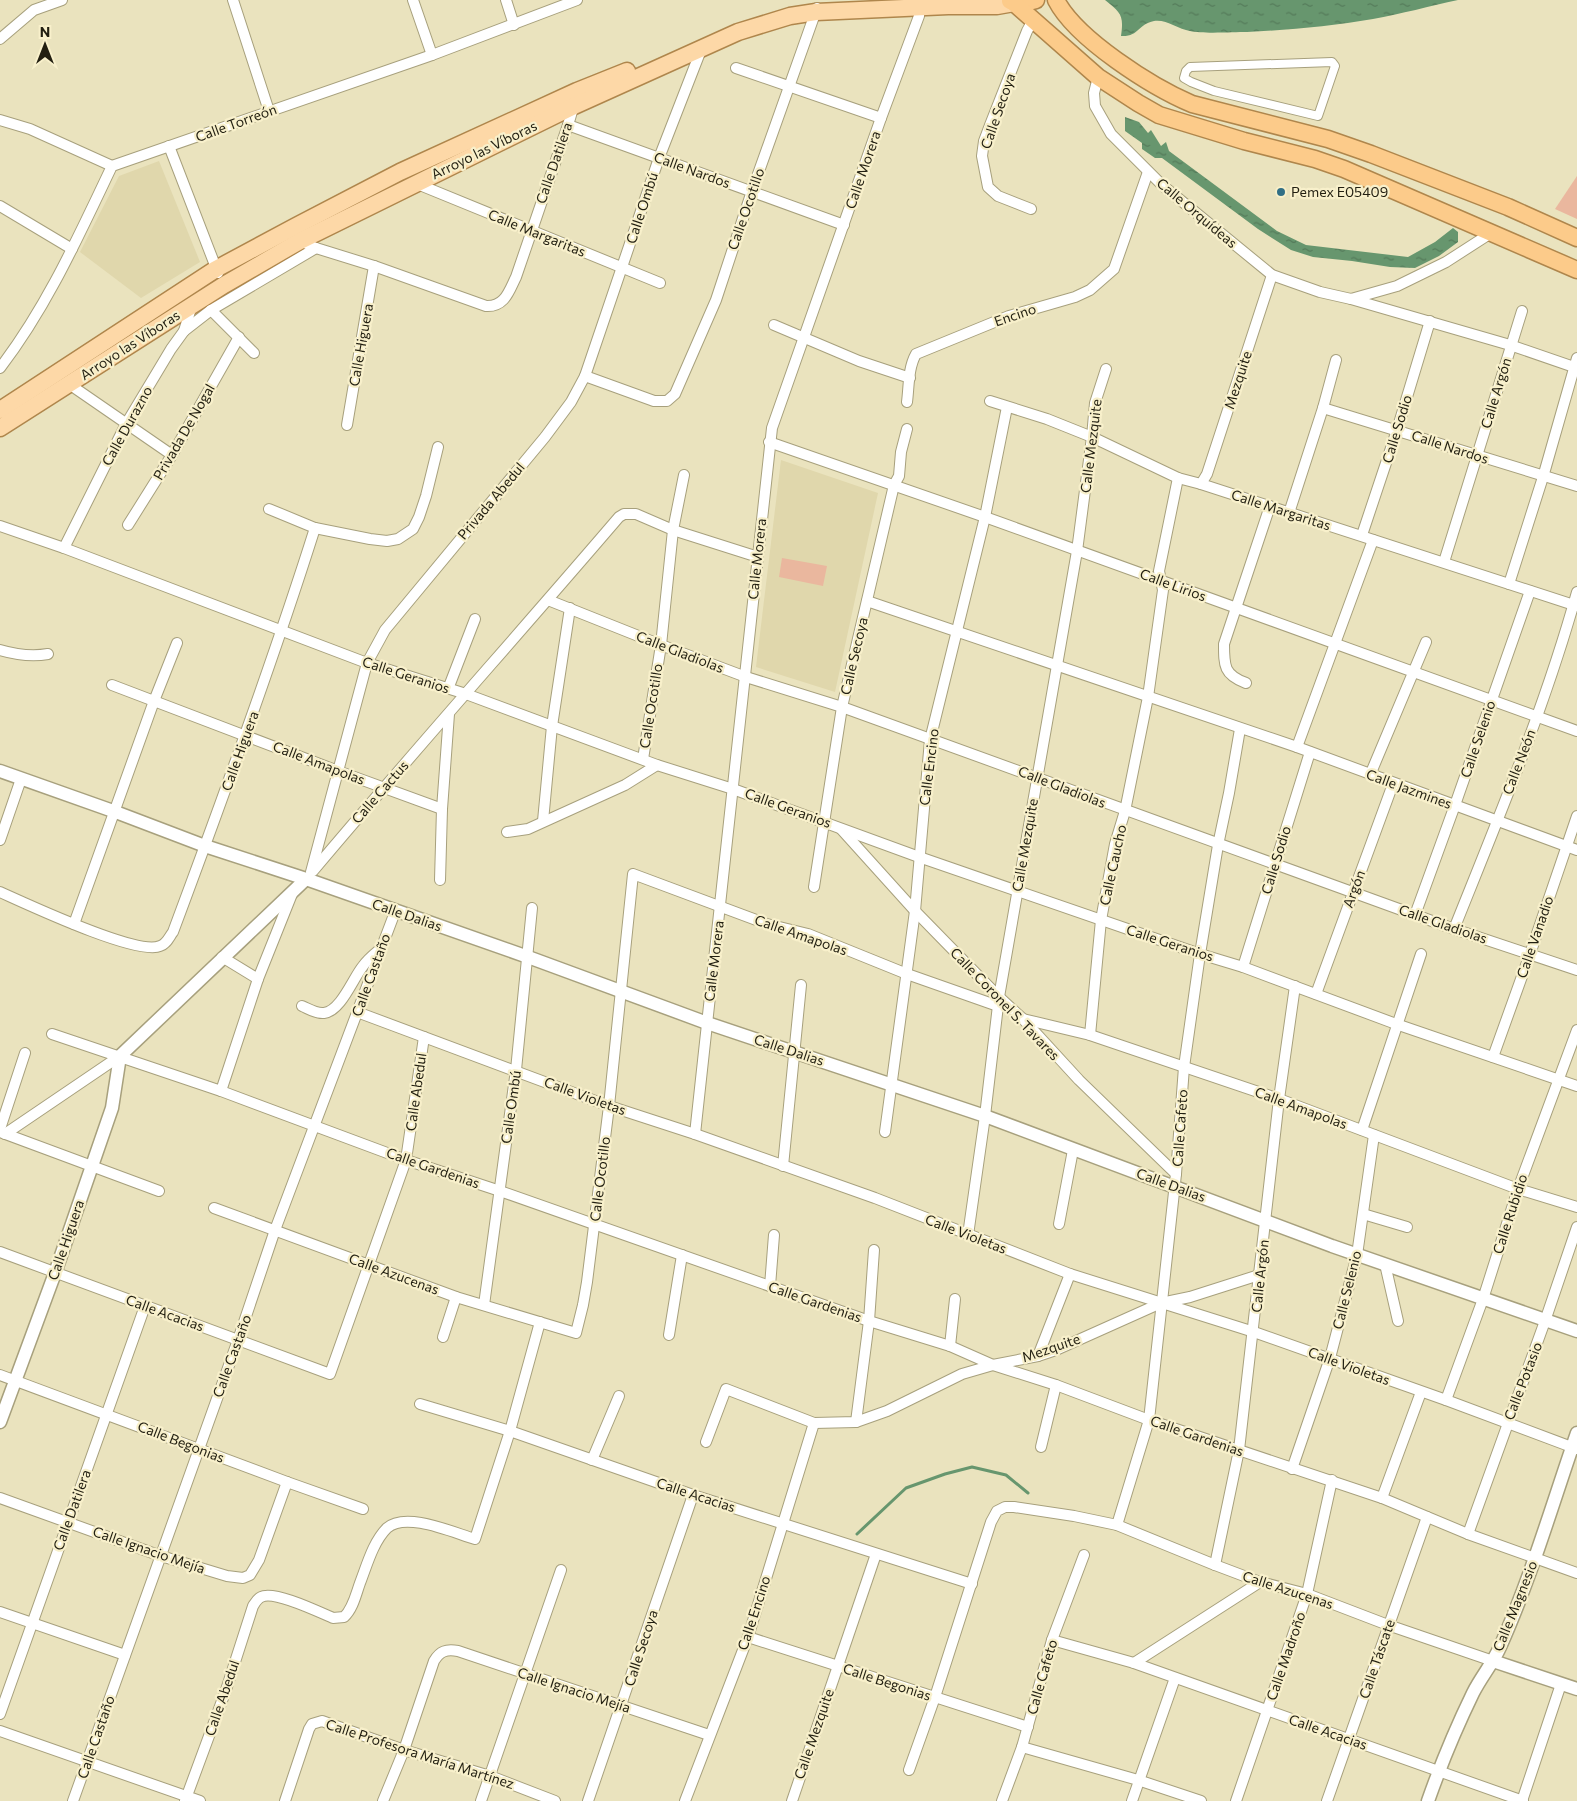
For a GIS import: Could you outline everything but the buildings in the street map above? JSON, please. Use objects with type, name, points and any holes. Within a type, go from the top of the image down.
[{"type":"highway","points":[[1011,2],[1021,4],[1036,0]]},
{"type":"highway","points":[[1056,0],[1068,17],[1097,44],[1148,82],[1192,104],[1328,139],[1508,207],[1577,238]]},
{"type":"highway","points":[[1011,2],[1098,76],[1159,115],[1344,169],[1577,270]]},
{"type":"highway","points":[[1272,148],[1279,127]]},
{"type":"main road","name":"Arroyo las Víboras","points":[[0,410],[216,270],[400,172],[700,46],[738,32],[817,8],[882,0]]},
{"type":"main road","name":"Arroyo las Víboras","points":[[817,8],[920,7],[948,3],[996,6],[1011,2]]},
{"type":"main road","name":"Arroyo las Víboras","points":[[0,428],[224,285],[300,241],[415,183],[575,98]]},
{"type":"street","points":[[0,39],[35,5],[62,0]]},
{"type":"street","points":[[233,0],[269,111]]},
{"type":"street","points":[[414,0],[432,55]]},
{"type":"street","points":[[506,0],[514,25]]},
{"type":"street","name":"Calle Torreón","points":[[112,166],[432,55],[578,0]]},
{"type":"street","name":"Calle Morera","points":[[695,1134],[746,676],[769,442],[803,336],[844,225],[880,118],[919,16],[920,7]]},
{"type":"street","name":"Calle Ocotillo","points":[[585,376],[654,401],[667,401],[675,394],[716,300],[752,191],[817,8]]},
{"type":"street","name":"Calle Secoya","points":[[1031,209],[998,196],[988,187],[982,156],[984,141],[1033,20]]},
{"type":"street","name":"Calle Ombú","points":[[585,376],[659,158],[700,46]]},
{"type":"street","points":[[1332,62],[1335,64],[1318,116],[1214,91],[1184,78],[1186,71],[1190,67],[1332,62]]},
{"type":"street","points":[[736,68],[880,118]]},
{"type":"street","name":"Calle Orquídeas","points":[[1098,76],[1094,93],[1095,106],[1111,134],[1148,172],[1272,275],[1320,292],[1430,321],[1576,364]]},
{"type":"street","name":"Calle Datilera","points":[[374,266],[486,306],[494,306],[501,303],[516,277],[568,125],[575,98]]},
{"type":"street","points":[[0,120],[30,129],[112,166],[72,249],[20,341],[0,368]]},
{"type":"street","name":"Calle Nardos","points":[[568,125],[844,225]]},
{"type":"street","points":[[169,146],[216,270],[224,285]]},
{"type":"street","name":"Encino","points":[[910,378],[914,359],[920,352],[1009,316],[1090,290],[1114,269],[1148,172]]},
{"type":"street","name":"Calle Margaritas","points":[[415,183],[660,283]]},
{"type":"street","points":[[0,206],[72,249]]},
{"type":"street","name":"Calle Orquídeas","points":[[1351,299],[1397,286],[1446,262],[1491,233]]},
{"type":"street","points":[[300,241],[316,248],[374,266]]},
{"type":"street","points":[[184,331],[211,310],[316,248]]},
{"type":"street","name":"Calle Higuera","points":[[347,424],[374,266]]},
{"type":"street","name":"Mezquite","points":[[1201,484],[1207,474],[1272,275]]},
{"type":"street","name":"Calle Durazno","points":[[64,548],[126,424],[171,349],[184,331],[192,305]]},
{"type":"street","points":[[211,310],[254,353]]},
{"type":"street","name":"Calle Argón","points":[[1444,562],[1522,311]]},
{"type":"street","name":"Calle Sodio","points":[[1362,535],[1397,430],[1430,321]]},
{"type":"street","points":[[774,325],[859,362],[910,378],[907,402]]},
{"type":"street","name":"Privada De Nogal","points":[[128,526],[172,455],[239,337]]},
{"type":"street","points":[[1289,513],[1323,408],[1336,360]]},
{"type":"street","points":[[1510,584],[1576,364]]},
{"type":"street","name":"Calle Mezquite","points":[[968,1235],[985,1116],[998,1001],[1077,551],[1095,402],[1106,369]]},
{"type":"street","name":"Privada Abedul","points":[[367,663],[391,620],[545,437],[570,402],[585,376]]},
{"type":"street","points":[[70,384],[172,455]]},
{"type":"street","name":"Calle Margaritas","points":[[990,401],[1092,437],[1178,478],[1362,535],[1576,605]]},
{"type":"street","name":"Calle Encino","points":[[885,1132],[915,911],[930,740],[985,517],[1007,407]]},
{"type":"street","name":"Calle Nardos","points":[[1323,408],[1577,486]]},
{"type":"street","name":"Calle Secoya","points":[[814,887],[842,707],[894,485],[899,476],[901,452],[907,429]]},
{"type":"street","name":"Calle Lirios","points":[[769,442],[985,517],[1577,731]]},
{"type":"street","points":[[268,510],[315,528],[387,541],[404,536],[413,529],[419,517],[438,447]]},
{"type":"street","name":"Calle Ocotillo","points":[[643,759],[661,645],[673,530],[684,475]]},
{"type":"street","name":"Calle Caucho","points":[[1090,1035],[1101,920],[1115,844],[1125,811],[1148,697],[1163,590],[1159,571],[1178,478]]},
{"type":"street","points":[[1246,683],[1234,678],[1226,668],[1224,644],[1270,506]]},
{"type":"street","name":"Calle Cactus","points":[[120,1056],[309,876],[619,517],[624,514],[636,514],[673,530]]},
{"type":"street","name":"Calle Geranios","points":[[0,526],[64,548],[367,663],[466,694],[657,765],[733,789],[919,857],[1101,920],[1244,967],[1396,1024],[1577,1086]]},
{"type":"street","name":"Calle Higuera","points":[[74,924],[139,947],[154,948],[162,946],[173,932],[283,631],[315,528]]},
{"type":"street","points":[[673,530],[758,557]]},
{"type":"street","points":[[1297,747],[1373,540]]},
{"type":"street","name":"Calle Selenio","points":[[1415,915],[1456,805],[1530,591]]},
{"type":"street","name":"Calle Neón","points":[[1454,929],[1537,716],[1576,605],[1577,592]]},
{"type":"street","name":"Calle Gladiolas","points":[[548,600],[661,645],[746,676],[842,707],[1352,893],[1577,970]]},
{"type":"street","points":[[867,601],[1240,729]]},
{"type":"street","points":[[543,821],[552,726],[570,608]]},
{"type":"street","points":[[448,689],[475,619]]},
{"type":"street","points":[[1370,775],[1426,642]]},
{"type":"street","points":[[0,892],[74,924],[113,811],[177,643]]},
{"type":"street","points":[[0,650],[20,655],[48,654]]},
{"type":"street","points":[[309,876],[367,663]]},
{"type":"street","name":"Calle Amapolas","points":[[112,685],[442,809]]},
{"type":"street","points":[[440,880],[442,809],[449,714]]},
{"type":"street","name":"Calle Jazmines","points":[[1240,729],[1297,747],[1393,784],[1498,820],[1577,850]]},
{"type":"street","name":"Calle Cafeto","points":[[1117,1525],[1149,1420],[1175,1181],[1184,1067],[1218,845],[1240,729]]},
{"type":"street","name":"Calle Sodio","points":[[1244,967],[1274,864],[1310,752]]},
{"type":"street","points":[[506,832],[528,829],[625,785],[657,765]]},
{"type":"street","name":"Calle Dalias","points":[[0,771],[205,846],[309,876],[395,912],[528,957],[707,1023],[796,1051],[985,1116],[1073,1150],[1175,1181],[1266,1220],[1357,1255],[1577,1331]]},
{"type":"street","points":[[0,840],[21,779]]},
{"type":"street","name":"Argón","points":[[1316,994],[1393,784]]},
{"type":"street","name":"Calle Vanadio","points":[[1493,1057],[1577,816]]},
{"type":"street","name":"Calle Coronel S. Tavares","points":[[840,827],[998,1001],[1023,1019],[1175,1181]]},
{"type":"street","name":"Calle Ocotillo","points":[[576,1333],[585,1298],[610,1106],[633,874]]},
{"type":"street","name":"Calle Amapolas","points":[[633,874],[767,924],[808,934],[907,974],[998,1001]]},
{"type":"street","points":[[220,1091],[258,980],[293,891]]},
{"type":"street","name":"Calle Ombú","points":[[484,1305],[516,1070],[532,908]]},
{"type":"street","name":"Calle Castaño","points":[[73,1801],[238,1340],[275,1230],[395,912]]},
{"type":"street","points":[[302,1006],[318,1013],[327,1013],[332,1010],[349,990],[367,960],[380,949]]},
{"type":"street","points":[[1362,1130],[1420,954]]},
{"type":"street","points":[[222,957],[258,980]]},
{"type":"street","points":[[782,1166],[802,985]]},
{"type":"street","name":"Calle Argón","points":[[1215,1565],[1239,1450],[1254,1332],[1279,1099],[1295,986]]},
{"type":"street","name":"Calle Violetas","points":[[357,1012],[610,1106],[875,1198],[1070,1274],[1330,1358],[1574,1448]]},
{"type":"street","name":"Calle Amapolas","points":[[1023,1019],[1090,1035],[1279,1099],[1518,1189],[1577,1207]]},
{"type":"street","name":"Calle Rubidio","points":[[1446,1400],[1483,1299],[1518,1189],[1577,1030]]},
{"type":"street","name":"Calle Gardenias","points":[[52,1034],[220,1091],[406,1160],[500,1191],[869,1321],[950,1346],[993,1365],[1056,1385],[1149,1420],[1292,1469],[1332,1480],[1382,1498],[1468,1534],[1577,1573]]},
{"type":"street","name":"Calle Abedul","points":[[330,1374],[406,1160],[424,1037]]},
{"type":"street","points":[[2,1132],[25,1053]]},
{"type":"street","points":[[2,1132],[120,1056]]},
{"type":"street","name":"Calle Higuera","points":[[0,1422],[55,1273],[112,1108],[120,1056]]},
{"type":"street","points":[[2,1132],[160,1191]]},
{"type":"street","name":"Calle Selenio","points":[[1292,1469],[1330,1358],[1357,1255],[1374,1135]]},
{"type":"street","points":[[1059,1224],[1073,1150]]},
{"type":"street","name":"Calle Azucenas","points":[[214,1208],[456,1297],[576,1333]]},
{"type":"street","points":[[1363,1214],[1407,1227]]},
{"type":"street","name":"Calle Potasio","points":[[1468,1534],[1577,1227]]},
{"type":"street","points":[[770,1286],[774,1235]]},
{"type":"street","points":[[856,1422],[869,1321],[874,1250]]},
{"type":"street","name":"Calle Acacias","points":[[0,1252],[330,1374]]},
{"type":"street","points":[[669,1335],[682,1255]]},
{"type":"street","points":[[1385,1264],[1398,1321]]},
{"type":"street","points":[[1038,1356],[1070,1274]]},
{"type":"street","name":"Mezquite","points":[[814,1423],[856,1422],[887,1411],[962,1374],[1056,1350],[1161,1304],[1190,1297],[1259,1275]]},
{"type":"street","points":[[443,1337],[456,1297]]},
{"type":"street","points":[[950,1346],[955,1299]]},
{"type":"street","name":"Calle Datilera","points":[[0,1714],[145,1306]]},
{"type":"street","points":[[510,1431],[540,1322]]},
{"type":"street","name":"Calle Begonias","points":[[0,1375],[363,1509]]},
{"type":"street","points":[[1041,1448],[1056,1385]]},
{"type":"street","points":[[706,1442],[726,1389],[814,1423]]},
{"type":"street","points":[[1382,1498],[1421,1392]]},
{"type":"street","points":[[592,1460],[619,1396]]},
{"type":"street","name":"Calle Acacias","points":[[420,1404],[510,1431],[692,1494],[972,1584]]},
{"type":"street","name":"Calle Encino","points":[[686,1801],[709,1735],[748,1637],[814,1423]]},
{"type":"street","name":"Calle Abedul","points":[[186,1799],[226,1690],[253,1606],[261,1597],[278,1597],[333,1618],[344,1617],[379,1540],[388,1528],[397,1523],[406,1521],[417,1522],[475,1539],[510,1431]]},
{"type":"street","name":"Calle Magnesio","points":[[1428,1801],[1439,1770],[1474,1691],[1493,1661],[1507,1631],[1536,1559],[1574,1448],[1577,1434]]},
{"type":"street","name":"Calle Madroño","points":[[1236,1801],[1307,1594],[1332,1480]]},
{"type":"street","name":"Calle Ignacio Mejía","points":[[0,1498],[161,1556],[227,1576],[243,1578],[250,1575],[259,1560],[287,1482]]},
{"type":"street","name":"Calle Secoya","points":[[588,1801],[622,1706],[692,1494]]},
{"type":"street","name":"Calle Azucenas","points":[[972,1584],[991,1522],[997,1510],[1005,1507],[1014,1507],[1074,1516],[1117,1525],[1260,1582],[1307,1594],[1388,1625],[1577,1689]]},
{"type":"street","name":"Calle Táscate","points":[[1328,1801],[1426,1517]]},
{"type":"street","name":"Calle Mezquite","points":[[792,1801],[876,1554]]},
{"type":"street","name":"Calle Cafeto","points":[[1002,1801],[1022,1747],[1052,1640],[1084,1555]]},
{"type":"street","points":[[482,1801],[561,1570]]},
{"type":"street","points":[[1134,1663],[1260,1582]]},
{"type":"street","points":[[909,1770],[972,1584]]},
{"type":"street","points":[[0,1612],[125,1655]]},
{"type":"street","name":"Calle Begonias","points":[[748,1637],[1028,1726]]},
{"type":"street","name":"Calle Acacias","points":[[1052,1640],[1134,1663],[1522,1801]]},
{"type":"street","name":"Calle Ignacio Mejía","points":[[404,1750],[434,1661],[439,1653],[451,1650],[709,1735]]},
{"type":"street","points":[[1132,1801],[1175,1678]]},
{"type":"street","points":[[1522,1801],[1561,1684]]},
{"type":"street","name":"Calle Profesora María Martínez","points":[[285,1801],[309,1729],[312,1724],[322,1721],[404,1750],[490,1776],[556,1801]]},
{"type":"street","points":[[0,1731],[88,1761],[186,1799],[200,1801]]},
{"type":"street","points":[[1022,1747],[1138,1780],[1201,1801]]},
{"type":"street","points":[[383,1801],[404,1750]]},
{"type":"shaded area","points":[[159,161],[200,262],[141,298],[80,252],[119,176]]},
{"type":"shaded area","points":[[1577,176],[1577,219],[1555,209]]},
{"type":"shaded area","points":[[781,460],[878,493],[835,692],[756,667]]},
{"type":"shaded area","points":[[782,558],[827,566],[823,586],[779,577]]},
{"type":"water","points":[[1105,0],[1458,0],[1394,15],[1342,24],[1247,32],[1195,32],[1168,23],[1154,21],[1132,34],[1121,36],[1122,23],[1120,15]]},
{"type":"water","points":[[1125,117],[1139,122],[1148,133],[1151,130],[1161,146],[1166,142],[1169,151],[1277,231],[1306,245],[1408,257],[1435,242],[1453,228],[1458,232],[1458,242],[1439,256],[1415,268],[1390,267],[1313,257],[1291,250],[1258,229],[1162,158],[1155,158],[1142,149],[1142,143],[1125,131]]},
{"type":"waterway","points":[[857,1534],[906,1488],[945,1474],[972,1467],[1006,1475],[1028,1493]]},
{"type":"place","name":"Pemex E05409","points":[[1281,192]]}]
